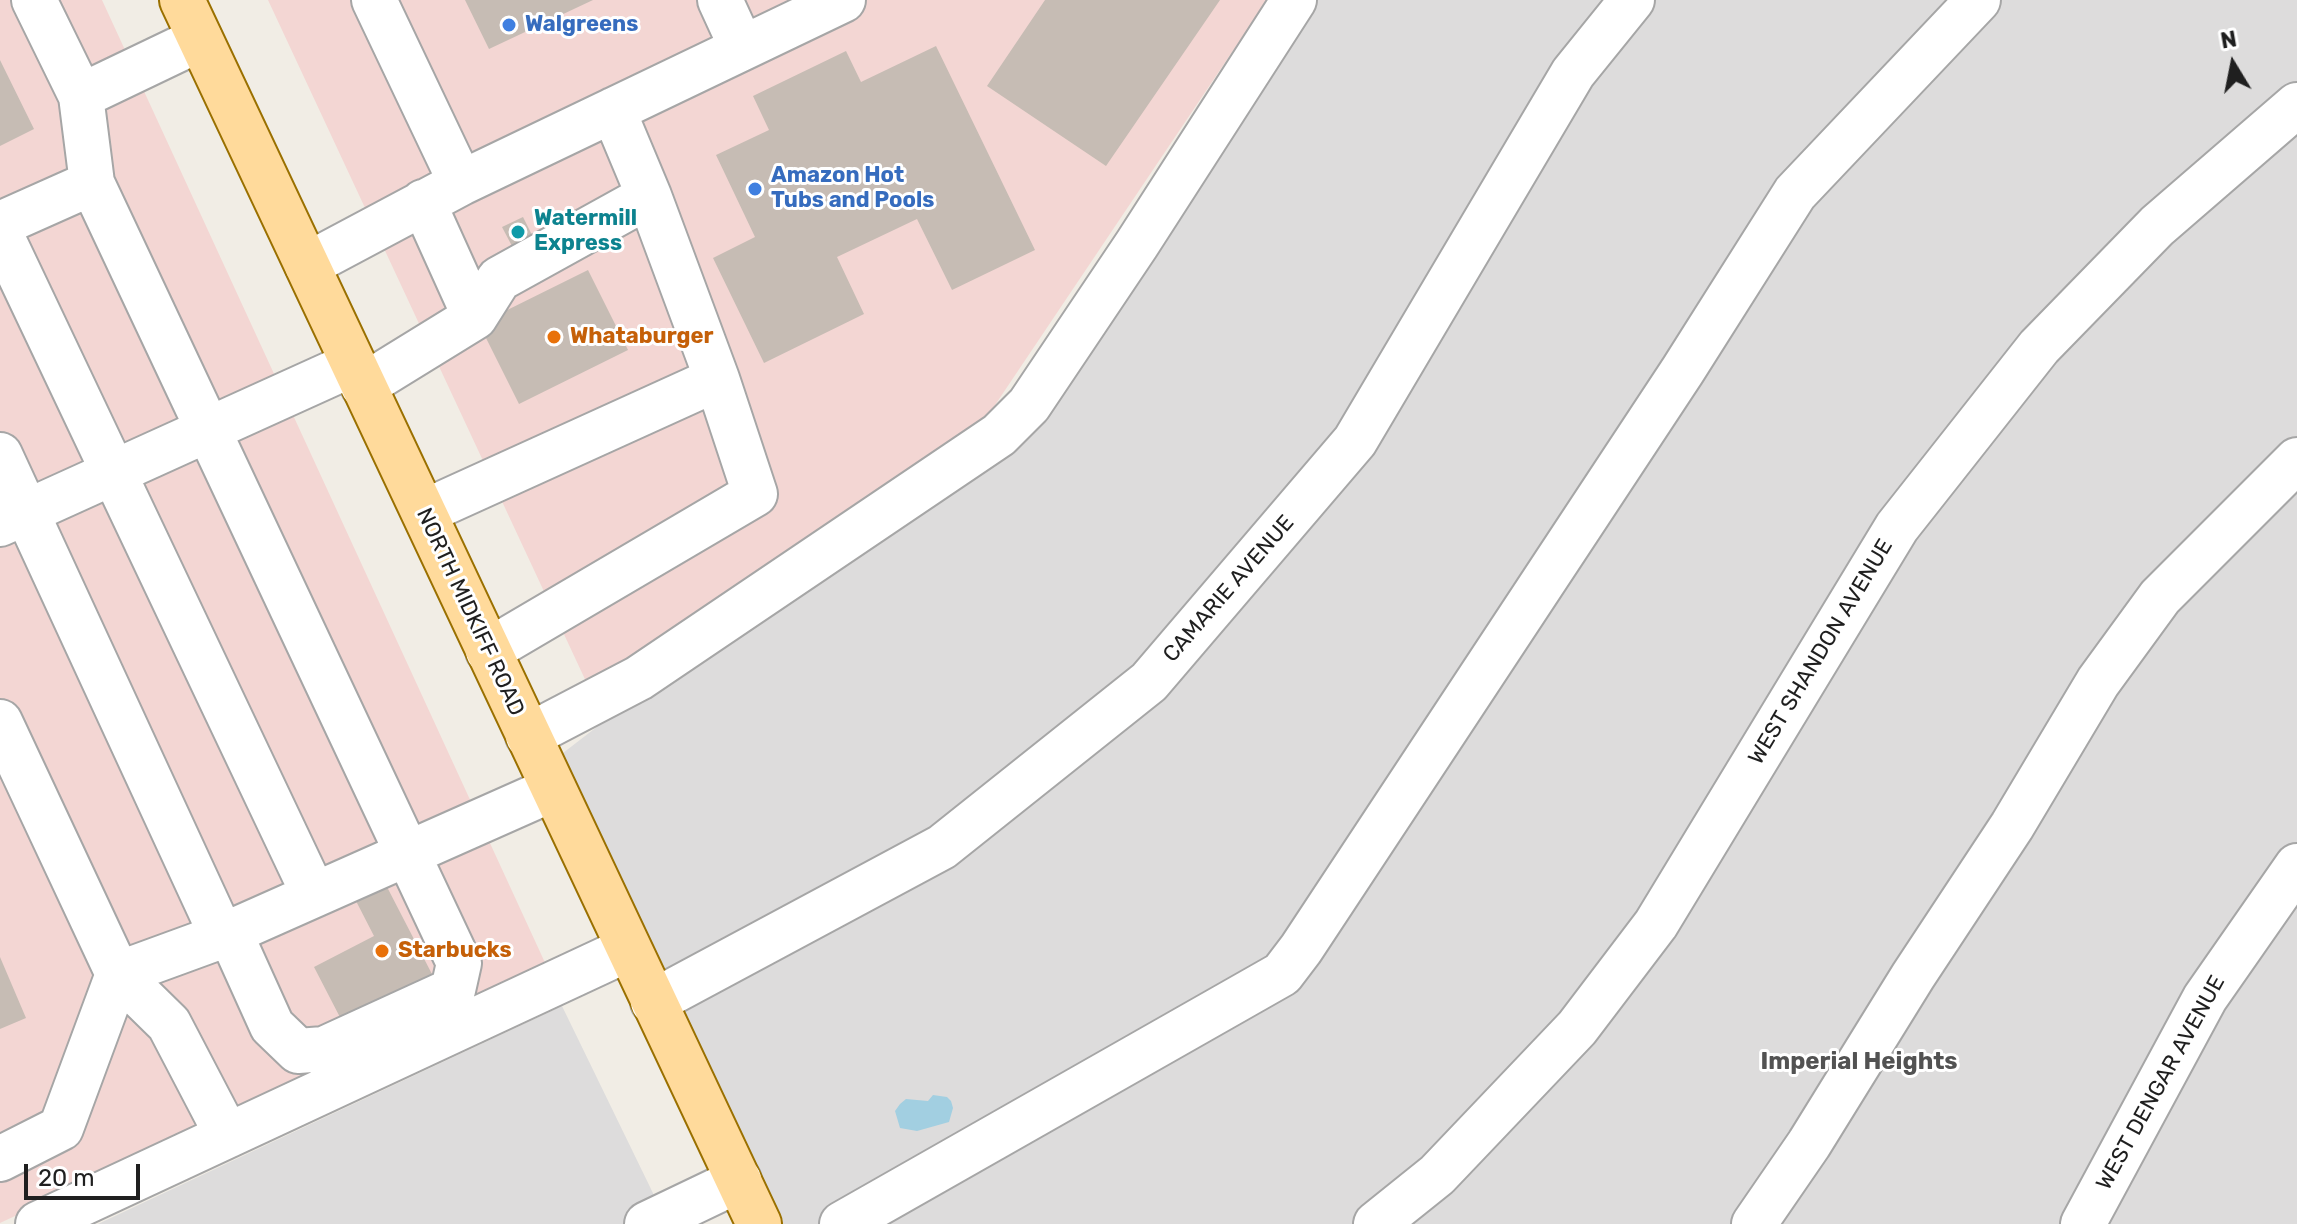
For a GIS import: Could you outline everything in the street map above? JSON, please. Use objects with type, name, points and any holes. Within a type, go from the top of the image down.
[{"type":"main road","name":"NORTH MIDKIFF ROAD","points":[[182,0],[759,1224]]},
{"type":"street","points":[[0,455],[13,518],[272,1026],[298,1051],[324,1049],[453,990],[459,963],[92,183],[81,96],[34,0]]},
{"type":"street","points":[[374,0],[442,193],[475,317]]},
{"type":"street","points":[[720,0],[742,48]]},
{"type":"street","points":[[307,265],[442,193],[843,0]]},
{"type":"street","points":[[528,736],[639,678],[999,435],[1029,405],[1294,0]]},
{"type":"street","name":"CAMARIE AVENUE","points":[[653,1002],[942,847],[1149,682],[1355,441],[1573,73],[1632,0]]},
{"type":"street","points":[[842,1224],[1282,974],[1683,370],[1795,193],[1978,0]]},
{"type":"street","points":[[81,96],[200,39]]},
{"type":"street","name":"WEST SHANDON AVENUE","points":[[1376,1224],[1437,1175],[1577,1028],[1656,924],[1897,527],[2039,347],[2157,226],[2297,105]]},
{"type":"street","points":[[488,651],[755,494],[717,379],[649,196],[613,110]]},
{"type":"street","points":[[0,224],[92,183]]},
{"type":"street","points":[[13,518],[208,431],[358,375],[475,317],[499,279],[649,196]]},
{"type":"street","points":[[0,233],[314,895]]},
{"type":"street","points":[[424,512],[717,379]]},
{"type":"street","points":[[1754,1224],[1809,1144],[1913,976],[2012,826],[2098,682],[2160,597],[2297,460]]},
{"type":"street","points":[[0,722],[118,974],[169,1024],[227,1135]]},
{"type":"street","points":[[0,1159],[61,1128],[118,974],[226,935],[553,789]]},
{"type":"street","name":"WEST DENGAR AVENUE","points":[[2083,1224],[2205,998],[2297,866]]},
{"type":"street","points":[[38,1224],[628,949]]},
{"type":"street","points":[[647,1224],[739,1180]]},
{"type":"shaded area","points":[[0,0],[102,0],[547,967],[0,1223]]},
{"type":"shaded area","points":[[268,0],[1267,0],[987,417],[597,705]]},
{"type":"shaded area","points":[[1281,0],[2297,0],[2297,1224],[771,1224],[550,763],[1002,415]]},
{"type":"shaded area","points":[[562,1006],[668,1224],[98,1224]]},
{"type":"water","points":[[933,1095],[947,1097],[951,1101],[953,1108],[949,1122],[917,1131],[900,1128],[895,1111],[900,1104],[906,1099],[928,1101]]},
{"type":"building","name":"Walgreens","points":[[465,0],[593,0],[489,49]]},
{"type":"building","points":[[1045,0],[1220,0],[1106,166],[987,86]]},
{"type":"building","points":[[936,46],[1035,250],[952,290],[917,219],[837,257],[864,314],[764,363],[713,258],[755,237],[716,155],[769,130],[753,96],[846,51],[861,82]]},
{"type":"building","points":[[0,60],[34,129],[0,146]]},
{"type":"building","name":"Watermill Express","points":[[523,217],[533,237],[513,248],[502,227]]},
{"type":"building","name":"Whataburger","points":[[588,270],[628,350],[519,404],[479,324]]},
{"type":"building","name":"Starbucks","points":[[386,885],[434,978],[344,1025],[314,967],[374,936],[356,901]]},
{"type":"building","points":[[0,957],[26,1018],[0,1029]]},
{"type":"place","name":"Walgreens","points":[[509,25]]},
{"type":"place","name":"Amazon Hot Tubs and Pools","points":[[755,189]]},
{"type":"place","name":"Watermill Express","points":[[518,232]]},
{"type":"place","name":"Whataburger","points":[[554,337]]},
{"type":"place","name":"Starbucks","points":[[382,951]]},
{"type":"district","name":"Imperial Heights","points":[[1859,1062]]}]
